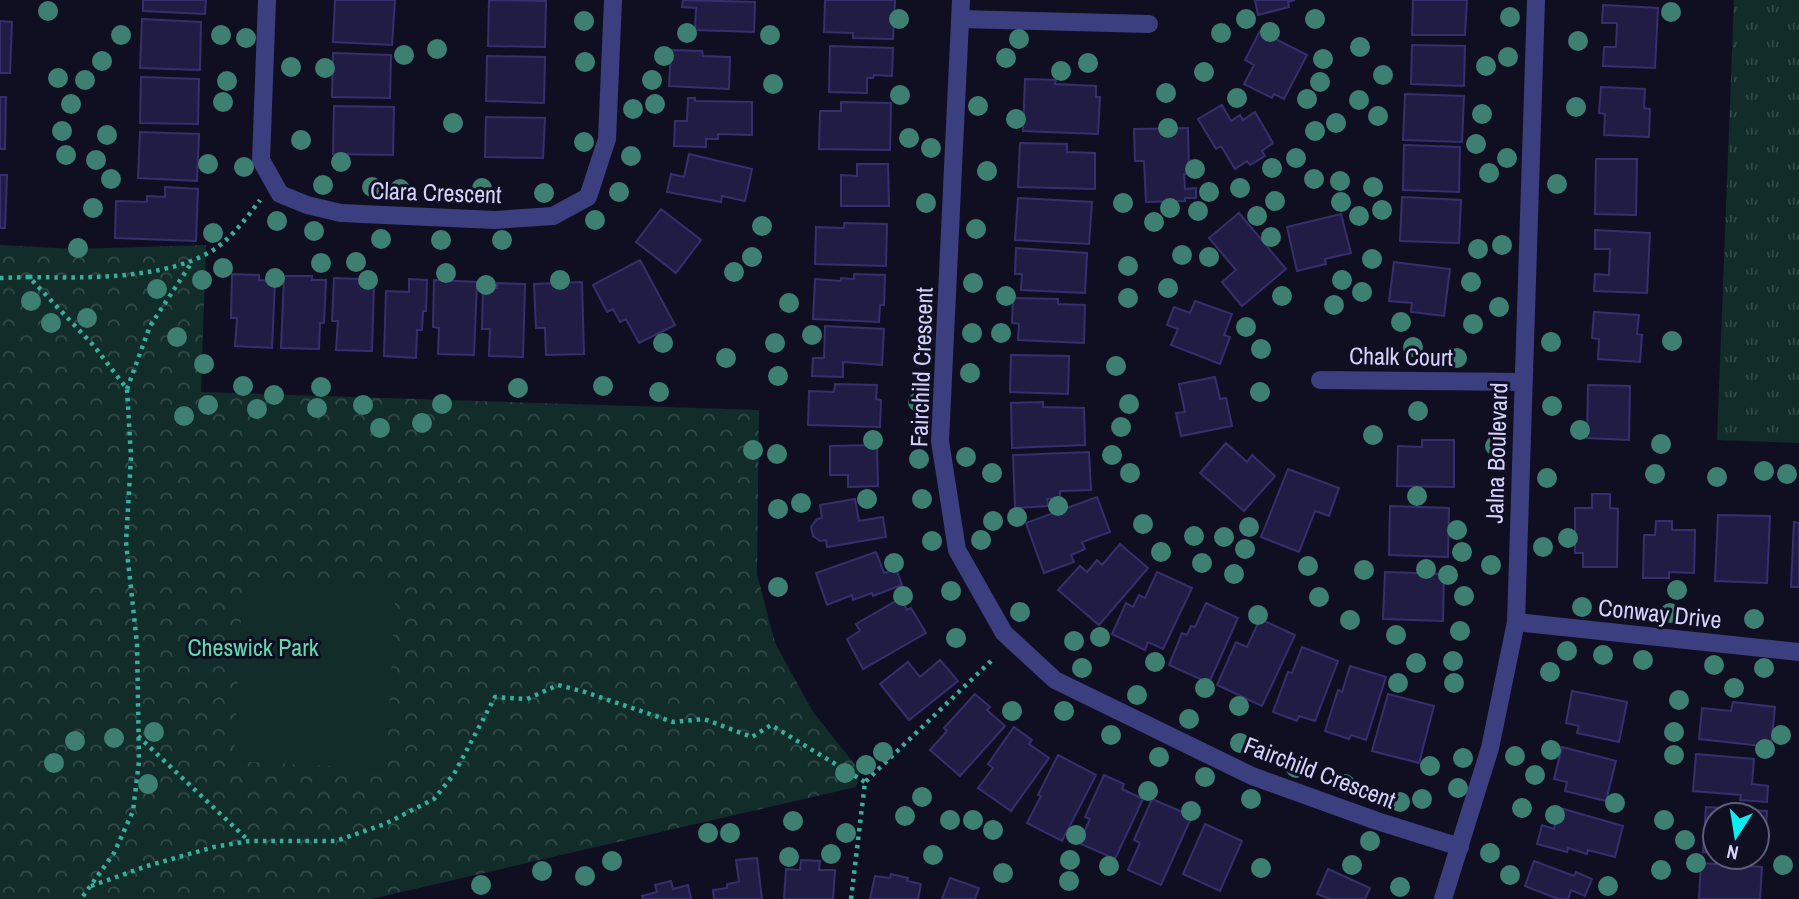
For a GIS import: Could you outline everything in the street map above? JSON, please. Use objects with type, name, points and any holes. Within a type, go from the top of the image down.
[{"type":"street","points":[[267,0],[261,160],[274,184]]},
{"type":"street","name":"Clara Crescent","points":[[274,184],[280,194],[307,205],[341,213],[495,220],[553,216],[565,210],[588,197],[607,139],[613,0]]},
{"type":"street","name":"Fairchild Crescent","points":[[961,0],[940,441],[957,550],[1004,633],[1055,680],[1252,776],[1377,821],[1460,847]]},
{"type":"street","name":"Jalna Boulevard","points":[[1443,899],[1490,748],[1516,622],[1536,0]]},
{"type":"street","points":[[960,19],[1149,24]]},
{"type":"street","name":"Chalk Court","points":[[1320,380],[1523,382]]},
{"type":"street","name":"Conway Drive","points":[[1516,622],[1799,652]]},
{"type":"path","points":[[0,278],[92,278],[192,262],[227,240],[274,184]]},
{"type":"path","points":[[81,899],[114,853],[133,811],[139,761],[137,644],[126,542],[131,457],[127,389],[150,326],[192,262]]},
{"type":"path","points":[[29,277],[94,346],[127,389]]},
{"type":"path","points":[[851,899],[865,782],[991,662]]},
{"type":"path","points":[[91,886],[214,847],[249,841],[336,841],[385,824],[434,799],[454,774],[495,697],[527,699],[558,685],[673,722],[704,719],[752,737],[771,725],[865,782]]},
{"type":"path","points":[[138,736],[249,841]]},
{"type":"green space","points":[[1734,0],[1799,0],[1799,443],[1717,440]]},
{"type":"green space","name":"Cheswick Park","points":[[0,245],[75,249],[206,245],[201,392],[759,410],[757,574],[775,643],[813,712],[860,771],[856,787],[371,899],[0,899]]},
{"type":"green space","points":[[243,577],[396,585],[386,769],[234,761]]},
{"type":"building","points":[[143,0],[206,0],[205,14],[143,11]]},
{"type":"building","points":[[335,0],[395,0],[392,45],[333,42]]},
{"type":"building","points":[[489,0],[546,1],[545,47],[488,46]]},
{"type":"building","points":[[683,0],[755,2],[754,32],[695,30],[696,8],[682,7]]},
{"type":"building","points":[[825,0],[895,0],[893,39],[853,38],[853,33],[824,32]]},
{"type":"building","points":[[1255,0],[1295,0],[1288,2],[1289,7],[1258,15]]},
{"type":"building","points":[[1413,0],[1467,0],[1465,35],[1412,35]]},
{"type":"building","points":[[1603,5],[1658,8],[1655,68],[1603,66],[1604,47],[1616,47],[1617,23],[1602,23]]},
{"type":"building","points":[[142,19],[201,22],[200,70],[140,68]]},
{"type":"building","points":[[0,21],[12,22],[10,73],[0,73]]},
{"type":"building","points":[[1260,31],[1307,55],[1284,99],[1274,94],[1272,98],[1244,84],[1254,65],[1245,60]]},
{"type":"building","points":[[1412,45],[1465,46],[1464,86],[1411,84]]},
{"type":"building","points":[[830,46],[893,48],[892,76],[874,75],[873,78],[867,78],[867,93],[829,92]]},
{"type":"building","points":[[671,50],[702,51],[703,56],[730,57],[729,89],[669,86]]},
{"type":"building","points":[[333,53],[391,55],[390,98],[332,97]]},
{"type":"building","points":[[487,56],[545,57],[544,103],[486,101]]},
{"type":"building","points":[[141,77],[199,79],[198,124],[140,123]]},
{"type":"building","points":[[1025,79],[1096,86],[1096,97],[1100,97],[1098,134],[1023,131]]},
{"type":"building","points":[[1601,87],[1645,89],[1644,108],[1650,109],[1649,137],[1604,135],[1605,114],[1599,113]]},
{"type":"building","points":[[1405,94],[1464,96],[1462,142],[1403,140]]},
{"type":"building","points":[[0,97],[6,97],[5,149],[0,149]]},
{"type":"building","points":[[688,98],[695,98],[695,101],[752,102],[752,135],[718,134],[718,139],[706,139],[706,147],[674,146],[675,121],[687,121]]},
{"type":"building","points":[[841,102],[891,103],[890,150],[819,149],[820,111],[841,111]]},
{"type":"building","points":[[1222,105],[1231,121],[1240,115],[1243,120],[1255,112],[1273,143],[1262,151],[1265,156],[1250,165],[1247,161],[1235,169],[1221,146],[1216,149],[1198,119]]},
{"type":"building","points":[[334,106],[394,107],[393,155],[333,154]]},
{"type":"building","points":[[486,117],[545,118],[543,158],[485,157]]},
{"type":"building","points":[[1188,128],[1189,174],[1184,174],[1185,189],[1196,188],[1196,198],[1185,198],[1185,201],[1146,202],[1144,161],[1135,161],[1134,129]]},
{"type":"building","points":[[140,132],[199,134],[197,181],[138,178]]},
{"type":"building","points":[[1020,143],[1067,144],[1067,152],[1095,153],[1095,189],[1018,187]]},
{"type":"building","points":[[1404,145],[1460,147],[1459,192],[1403,190]]},
{"type":"building","points":[[689,154],[752,169],[745,201],[722,196],[721,202],[667,192],[671,174],[684,177]]},
{"type":"building","points":[[1596,159],[1637,159],[1636,215],[1595,214]]},
{"type":"building","points":[[857,164],[888,164],[889,206],[841,206],[841,175],[857,176]]},
{"type":"building","points":[[0,175],[7,175],[5,228],[0,228]]},
{"type":"building","points":[[165,187],[198,189],[196,241],[115,238],[116,201],[147,202],[147,196],[165,197]]},
{"type":"building","points":[[1402,197],[1461,200],[1459,243],[1400,241]]},
{"type":"building","points":[[1018,198],[1092,202],[1089,244],[1015,240]]},
{"type":"building","points":[[661,209],[701,240],[676,273],[636,242]]},
{"type":"building","points":[[1239,213],[1286,269],[1242,306],[1222,282],[1236,270],[1209,238]]},
{"type":"building","points":[[1341,214],[1351,253],[1325,259],[1326,264],[1297,271],[1287,227]]},
{"type":"building","points":[[844,223],[887,224],[886,266],[815,264],[816,227],[844,228]]},
{"type":"building","points":[[1595,230],[1650,233],[1647,293],[1594,291],[1595,274],[1609,275],[1610,249],[1595,249]]},
{"type":"building","points":[[1016,248],[1087,253],[1085,293],[1021,290],[1022,274],[1015,274]]},
{"type":"building","points":[[640,260],[675,325],[639,343],[626,319],[620,322],[613,309],[607,312],[593,285]]},
{"type":"building","points":[[1394,262],[1450,269],[1444,316],[1411,312],[1412,303],[1389,301]]},
{"type":"building","points":[[232,274],[259,275],[259,280],[275,281],[272,348],[235,346],[237,318],[231,318]]},
{"type":"building","points":[[854,274],[885,275],[884,305],[880,305],[879,322],[813,319],[815,279],[841,281],[841,278],[854,279]]},
{"type":"building","points":[[284,276],[312,276],[312,280],[326,280],[324,323],[320,323],[319,349],[281,348]]},
{"type":"building","points":[[334,278],[360,279],[360,284],[374,285],[372,351],[336,350],[338,321],[332,321]]},
{"type":"building","points":[[409,279],[427,280],[426,311],[423,311],[422,330],[417,330],[416,358],[384,356],[386,291],[409,292]]},
{"type":"building","points":[[434,280],[477,282],[474,355],[438,354],[439,328],[433,327]]},
{"type":"building","points":[[582,282],[584,354],[546,355],[545,328],[536,328],[534,284]]},
{"type":"building","points":[[497,283],[525,284],[523,357],[489,356],[490,329],[482,329],[483,287],[497,288]]},
{"type":"building","points":[[1013,298],[1058,299],[1058,304],[1085,305],[1084,343],[1018,340],[1019,324],[1012,323]]},
{"type":"building","points":[[1195,301],[1232,314],[1224,335],[1230,337],[1220,364],[1171,345],[1178,329],[1167,325],[1174,307],[1190,313]]},
{"type":"building","points":[[1594,312],[1639,315],[1637,334],[1642,335],[1640,362],[1598,359],[1599,339],[1592,338]]},
{"type":"building","points":[[825,326],[884,329],[882,365],[843,362],[843,377],[812,376],[813,358],[824,358]]},
{"type":"building","points":[[1011,355],[1069,356],[1068,394],[1010,392]]},
{"type":"building","points":[[1215,377],[1220,399],[1226,398],[1232,426],[1181,436],[1176,413],[1185,412],[1179,384]]},
{"type":"building","points":[[835,384],[877,385],[876,399],[881,400],[880,427],[808,425],[809,391],[834,392]]},
{"type":"building","points":[[1588,385],[1630,386],[1629,440],[1587,438]]},
{"type":"building","points":[[1043,402],[1043,407],[1084,408],[1085,445],[1012,448],[1011,403]]},
{"type":"building","points":[[1422,440],[1454,440],[1454,487],[1397,486],[1398,446],[1422,447]]},
{"type":"building","points":[[1226,443],[1247,462],[1252,455],[1275,476],[1244,511],[1200,473]]},
{"type":"building","points":[[877,445],[878,486],[848,487],[848,475],[830,475],[830,446]]},
{"type":"building","points":[[1089,452],[1091,490],[1060,491],[1060,498],[1047,499],[1048,506],[1015,508],[1013,455]]},
{"type":"building","points":[[1288,469],[1339,488],[1329,516],[1315,511],[1299,552],[1261,537]]},
{"type":"building","points":[[1592,494],[1610,494],[1610,508],[1618,509],[1617,567],[1583,567],[1583,553],[1575,553],[1575,508],[1592,508]]},
{"type":"building","points":[[1097,497],[1110,532],[1082,542],[1085,549],[1071,555],[1074,562],[1044,573],[1026,523]]},
{"type":"building","points":[[855,499],[859,521],[883,517],[886,537],[827,547],[826,540],[820,541],[813,536],[811,527],[817,519],[822,518],[820,505]]},
{"type":"building","points":[[1390,506],[1449,508],[1448,557],[1389,555]]},
{"type":"building","points":[[1718,515],[1770,516],[1767,583],[1715,581]]},
{"type":"building","points":[[1656,521],[1672,521],[1672,530],[1695,530],[1694,573],[1669,572],[1669,578],[1643,578],[1644,535],[1655,535]]},
{"type":"building","points":[[1794,522],[1799,523],[1799,587],[1791,587]]},
{"type":"building","points":[[1120,544],[1148,568],[1099,625],[1058,590],[1080,566],[1087,572],[1097,560],[1102,565]]},
{"type":"building","points":[[876,552],[884,573],[896,569],[902,585],[873,596],[872,593],[853,600],[852,595],[827,605],[816,573]]},
{"type":"building","points":[[1157,572],[1192,588],[1163,649],[1148,642],[1145,650],[1112,634],[1126,603],[1133,607],[1139,595],[1145,598]]},
{"type":"building","points":[[1385,572],[1444,574],[1443,621],[1383,619]]},
{"type":"building","points":[[901,598],[907,610],[911,608],[926,633],[863,669],[847,639],[860,631],[856,624]]},
{"type":"building","points":[[1206,603],[1238,618],[1209,683],[1169,665],[1182,633],[1187,635],[1191,626],[1195,627]]},
{"type":"building","points":[[1260,619],[1295,635],[1262,706],[1217,685],[1236,642],[1247,647]]},
{"type":"building","points":[[1302,647],[1338,661],[1315,721],[1299,716],[1297,721],[1273,712],[1288,672],[1292,673]]},
{"type":"building","points":[[940,660],[958,681],[909,720],[880,684],[908,662],[920,677]]},
{"type":"building","points":[[1350,666],[1386,677],[1366,740],[1351,735],[1349,739],[1325,731],[1338,690],[1342,692]]},
{"type":"building","points":[[1572,691],[1627,702],[1619,742],[1577,733],[1579,726],[1566,723]]},
{"type":"building","points":[[975,694],[990,707],[987,710],[1005,726],[960,776],[930,750],[947,731],[944,728]]},
{"type":"building","points":[[1388,694],[1434,706],[1419,763],[1372,751]]},
{"type":"building","points":[[1733,702],[1775,707],[1771,747],[1699,739],[1702,708],[1731,711]]},
{"type":"building","points":[[1014,727],[1032,740],[1029,744],[1049,758],[1011,811],[978,788],[993,768],[988,764]]},
{"type":"building","points":[[1562,747],[1616,761],[1606,801],[1565,791],[1567,782],[1554,779]]},
{"type":"building","points":[[1696,754],[1754,759],[1752,784],[1768,786],[1767,801],[1740,800],[1741,795],[1693,791]]},
{"type":"building","points":[[1058,755],[1096,775],[1062,841],[1027,823]]},
{"type":"building","points":[[1104,775],[1124,784],[1122,789],[1143,799],[1115,859],[1079,843],[1090,819],[1085,817]]},
{"type":"building","points":[[1152,799],[1192,816],[1161,885],[1128,870],[1140,843],[1134,840]]},
{"type":"building","points":[[1560,808],[1623,826],[1615,857],[1588,850],[1587,854],[1568,848],[1567,852],[1537,844],[1542,825],[1554,829]]},
{"type":"building","points":[[1205,824],[1242,841],[1220,891],[1183,874]]},
{"type":"building","points":[[757,858],[762,899],[714,899],[713,890],[727,888],[727,884],[739,882],[736,860]]},
{"type":"building","points":[[801,860],[820,861],[819,870],[835,870],[833,899],[784,899],[786,869],[800,870]]},
{"type":"building","points":[[1534,861],[1574,876],[1576,872],[1592,879],[1585,896],[1571,890],[1568,899],[1558,899],[1525,886]]},
{"type":"building","points":[[1701,863],[1701,871],[1762,871],[1760,899],[1699,899]]},
{"type":"building","points":[[1328,869],[1370,888],[1365,899],[1330,899],[1317,894]]},
{"type":"building","points":[[891,874],[921,884],[918,899],[870,899],[875,876],[890,878]]},
{"type":"building","points":[[950,878],[979,888],[975,899],[942,899]]},
{"type":"building","points":[[671,881],[673,889],[688,885],[691,899],[643,899],[642,896],[657,892],[655,885]]}]
